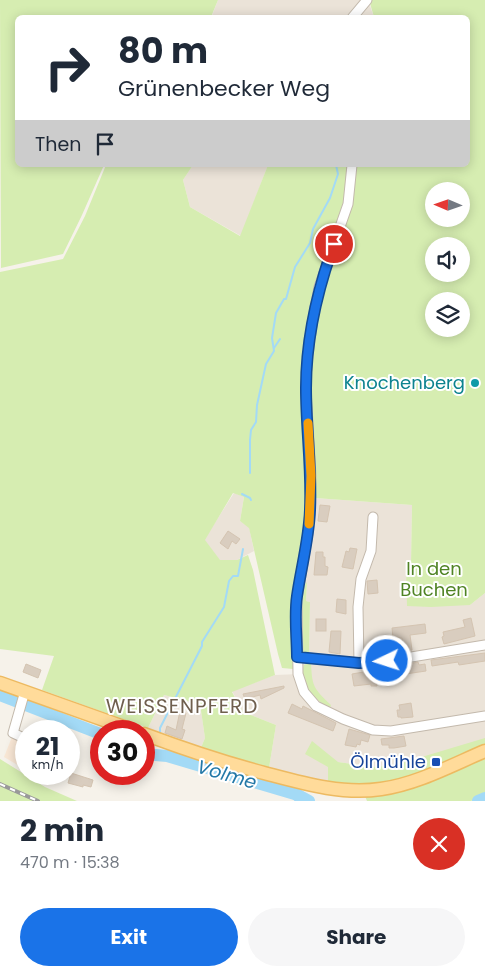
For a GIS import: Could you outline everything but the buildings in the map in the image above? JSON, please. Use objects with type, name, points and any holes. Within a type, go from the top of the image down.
[{"type":"main road","points":[[0,683],[24,694],[103,720]]},
{"type":"main road","points":[[155,738],[219,760],[315,785],[347,790],[368,790],[408,782],[485,751]]},
{"type":"street","points":[[354,15],[367,0]]},
{"type":"street","points":[[352,167],[348,204],[319,287],[307,363],[306,389],[311,476],[308,533],[296,599],[297,657],[300,683],[304,692],[316,706],[343,719],[373,730],[391,731],[485,716]]},
{"type":"street","points":[[359,663],[358,607],[360,579],[371,551],[373,517]]},
{"type":"street","points":[[297,657],[359,663],[387,661],[485,645]]},
{"type":"street","points":[[16,720],[24,694]]},
{"type":"shaded area","points":[[218,0],[368,0],[373,15],[212,15]]},
{"type":"shaded area","points":[[192,167],[267,167],[241,236],[190,207],[183,180]]},
{"type":"shaded area","points":[[234,493],[244,497],[240,521],[249,527],[254,551],[237,560],[220,561],[204,540]]},
{"type":"shaded area","points":[[315,498],[412,505],[411,564],[470,605],[485,593],[485,746],[395,765],[374,767],[338,762],[328,767],[328,783],[269,768],[276,725],[243,712],[232,691],[275,675],[300,674],[299,657],[309,657],[310,602],[306,601],[307,583],[301,590],[313,526]]},
{"type":"shaded area","points":[[164,695],[200,704],[205,738],[200,750],[155,731],[155,720],[152,720]]},
{"type":"shaded area","points":[[12,737],[15,738],[15,764],[4,757]]},
{"type":"green space","points":[[0,0],[218,0],[212,15],[15,15],[15,167],[103,167],[63,254],[1,268]]},
{"type":"green space","name":"In den Buchen","points":[[369,0],[485,0],[485,593],[470,605],[407,606],[406,565],[411,564],[412,505],[315,498],[310,363],[321,289],[346,223],[355,167],[470,167],[470,15],[373,15]]},
{"type":"green space","points":[[105,167],[192,167],[183,180],[190,207],[240,236],[267,167],[348,167],[349,174],[343,203],[316,285],[302,363],[306,497],[305,531],[292,601],[293,669],[282,668],[249,528],[240,521],[244,497],[233,493],[205,540],[220,560],[237,560],[248,555],[253,570],[275,675],[232,692],[243,712],[276,725],[269,768],[200,750],[205,738],[200,704],[164,695],[152,720],[126,720],[42,690],[54,656],[0,649],[0,272],[63,259],[85,216]]},
{"type":"green space","points":[[307,582],[306,601],[310,602],[309,657],[299,657],[298,593]]},
{"type":"green space","points":[[311,662],[313,682],[320,694],[331,705],[330,708],[313,696],[305,685],[303,679],[304,665]]},
{"type":"green space","points":[[485,738],[485,746],[445,763],[416,774],[369,785],[328,783],[328,767],[305,754],[312,741],[338,762],[374,767],[395,765]]},
{"type":"green space","points":[[485,756],[485,795],[471,801],[367,801],[365,796]]},
{"type":"green space","points":[[0,759],[15,768],[15,785],[42,785],[77,801],[0,801]]},
{"type":"waterway","points":[[250,473],[251,430],[256,422],[257,405],[266,364],[274,351],[272,338],[276,313],[284,299],[286,299],[295,267],[310,243],[313,229],[330,198],[338,174],[336,167]]},
{"type":"waterway","points":[[274,348],[280,339]]},
{"type":"waterway","points":[[242,494],[251,500]]},
{"type":"waterway","points":[[160,734],[160,728],[202,646],[202,642],[224,607],[229,581],[233,576],[238,576],[243,549]]},
{"type":"waterway","name":"Volme","points":[[0,695],[90,730]]},
{"type":"waterway","name":"Volme","points":[[155,755],[167,756],[298,795],[309,801]]},
{"type":"waterway","name":"Volme","points":[[287,792],[296,801]]},
{"type":"waterway","name":"Volme","points":[[478,801],[485,798]]},
{"type":"railway","points":[[0,784],[38,801]]},
{"type":"slow traffic","points":[[308,423],[311,476],[309,524]]},
{"type":"place","name":"Knochenberg","points":[[475,383]]},
{"type":"place","name":"Ölmühle","points":[[436,762]]},
{"type":"district","name":"WEISSENPFERD","points":[[182,706]]},
{"type":"route","points":[[334,244],[319,287],[307,363],[306,389],[311,476],[310,512],[296,599],[297,657],[359,663],[387,661]]}]
